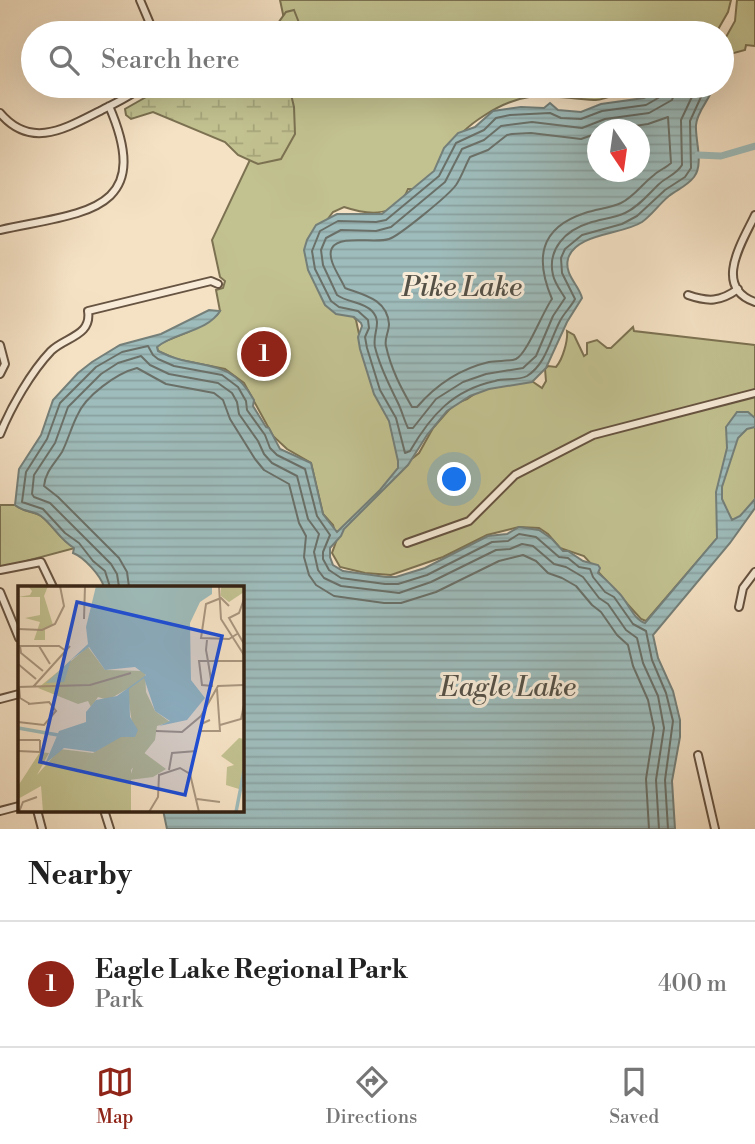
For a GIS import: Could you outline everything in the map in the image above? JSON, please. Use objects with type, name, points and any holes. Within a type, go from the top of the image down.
[{"type":"street","points":[[140,0],[149,21]]},
{"type":"street","points":[[0,113],[11,124],[23,130],[46,133],[64,129],[125,98]]},
{"type":"street","points":[[0,230],[89,210],[104,203],[112,195],[122,178],[125,160],[122,138],[109,106]]},
{"type":"street","points":[[755,215],[753,226],[733,265],[733,277],[738,289],[755,302]]},
{"type":"street","points":[[0,434],[11,409],[50,353],[86,328],[88,311],[211,281],[218,284]]},
{"type":"street","points":[[688,295],[714,301],[738,289]]},
{"type":"street","points":[[0,345],[5,364],[0,374]]},
{"type":"street","points":[[407,543],[469,521],[515,475],[593,435],[645,419],[755,393]]},
{"type":"street","points":[[0,570],[41,562],[53,586]]},
{"type":"street","points":[[739,607],[743,588],[754,575]]},
{"type":"street","points":[[0,592],[18,636]]},
{"type":"street","points":[[0,699],[18,694]]},
{"type":"street","points":[[698,755],[715,829]]},
{"type":"street","points":[[0,811],[18,806]]},
{"type":"street","points":[[37,811],[42,829]]},
{"type":"street","points":[[104,811],[110,829]]},
{"type":"green space","points":[[280,0],[731,0],[723,21],[284,21]]},
{"type":"green space","points":[[737,0],[755,0],[755,46],[746,45],[745,50],[734,53],[734,23]]},
{"type":"green space","points":[[294,10],[298,21],[280,21],[286,12]]},
{"type":"green space","points":[[144,98],[292,98],[295,134],[281,159],[258,164],[238,155],[225,142],[153,112],[131,119],[126,115],[125,109]]},
{"type":"green space","points":[[279,98],[526,98],[500,106],[466,129],[435,175],[417,189],[408,189],[397,205],[373,213],[344,207],[333,212],[319,231],[356,320],[362,348],[413,458],[419,453],[433,428],[454,404],[467,399],[489,384],[523,375],[542,388],[546,381],[545,369],[548,366],[556,367],[561,359],[567,331],[574,335],[584,356],[587,354],[587,343],[597,340],[611,348],[633,327],[634,331],[755,345],[755,502],[734,528],[714,542],[646,621],[641,619],[584,556],[560,548],[539,528],[519,527],[487,535],[443,557],[391,575],[340,567],[332,553],[337,539],[333,525],[323,514],[311,463],[287,449],[273,436],[244,383],[225,369],[176,359],[158,351],[157,347],[163,342],[188,332],[220,311],[216,290],[223,288],[225,281],[220,277],[212,240]]},
{"type":"green space","points":[[0,505],[15,505],[41,516],[75,548],[0,568]]},
{"type":"water","name":"Eagle Lake","points":[[644,98],[709,98],[697,120],[697,172],[642,222],[589,239],[572,250],[568,259],[568,270],[582,298],[567,322],[546,368],[532,382],[489,389],[470,396],[447,411],[427,435],[408,465],[344,529],[330,548],[330,557],[333,565],[343,571],[396,577],[425,568],[488,536],[507,534],[519,527],[539,530],[563,551],[598,565],[598,573],[619,593],[637,618],[645,623],[717,538],[716,492],[727,448],[726,427],[737,412],[748,412],[755,418],[755,427],[747,429],[738,438],[722,487],[722,499],[732,520],[740,516],[755,499],[755,508],[730,543],[653,635],[658,658],[673,691],[680,720],[680,737],[672,781],[675,829],[167,829],[163,811],[243,811],[243,586],[103,586],[92,567],[73,553],[74,548],[45,520],[38,514],[15,505],[19,469],[41,435],[53,400],[78,373],[120,345],[161,334],[209,310],[220,311],[199,328],[164,342],[157,347],[158,351],[223,370],[244,386],[254,400],[253,406],[280,449],[311,463],[323,514],[337,532],[380,490],[398,468],[398,461],[389,421],[374,394],[360,349],[358,337],[361,323],[354,317],[336,314],[325,305],[308,270],[304,250],[307,240],[316,225],[337,214],[382,214],[434,171],[444,148],[458,133],[475,127],[493,111],[521,107],[544,108],[550,103],[558,110],[581,112],[601,104]]},
{"type":"waterway","points":[[698,155],[721,156],[755,146]]},
{"type":"place","name":"Eagle Lake Regional Park","points":[[264,354]]},
{"type":"water label","name":"Pike Lake","points":[[462,286]]}]
